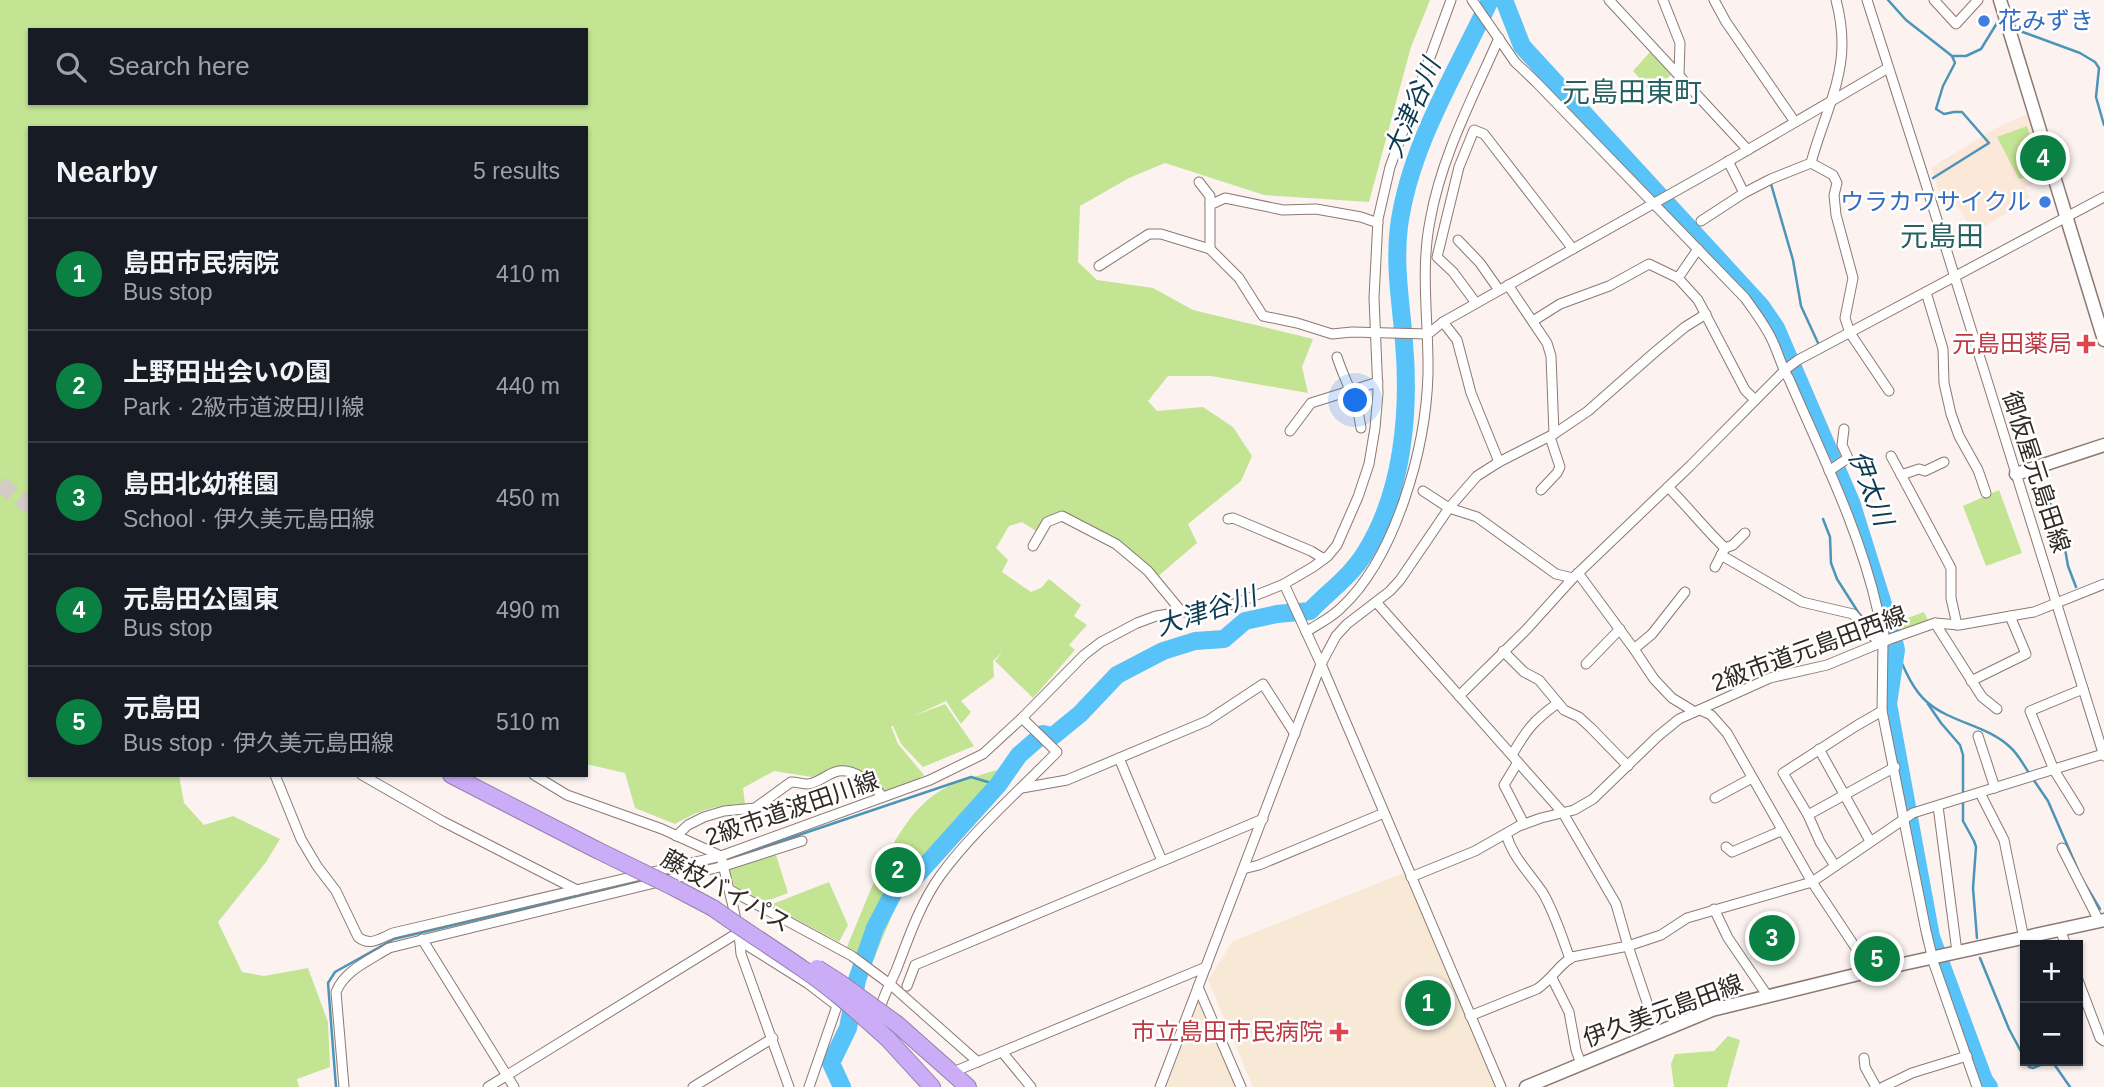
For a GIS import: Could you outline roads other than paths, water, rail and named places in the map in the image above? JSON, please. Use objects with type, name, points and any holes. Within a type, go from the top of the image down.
[{"type":"highway","name":"藤枝バイパス","points":[[455,777],[713,908],[782,947],[839,982],[892,1030]]},
{"type":"highway","points":[[713,908],[805,970],[849,1004],[892,1030],[968,1087]]},
{"type":"highway","points":[[892,1030],[932,1087]]},
{"type":"highway","points":[[892,1030],[953,1087]]},
{"type":"main road","points":[[2000,0],[2104,340]]},
{"type":"main road","points":[[2016,474],[2104,445]]},
{"type":"main road","name":"伊久美元島田線","points":[[1526,1087],[1712,1010],[1871,971],[2101,921]]},
{"type":"street","points":[[1228,519],[1233,518],[1324,559],[1337,545],[1344,531],[1369,464],[1375,428],[1378,334],[1374,299],[1378,223],[1390,167],[1451,0]]},
{"type":"street","points":[[1472,0],[1515,62],[1655,202],[1745,298],[1773,342],[1855,534],[1885,632],[1882,711],[1908,816],[1937,957],[1977,1087]]},
{"type":"street","points":[[1609,0],[1748,150]]},
{"type":"street","points":[[1663,0],[1680,43],[1679,75]]},
{"type":"street","points":[[1714,0],[1726,22],[1795,122]]},
{"type":"street","points":[[1811,163],[1835,90],[1842,47],[1841,21],[1836,0]]},
{"type":"street","name":"御仮屋元島田線","points":[[1867,0],[2104,755]]},
{"type":"street","points":[[1934,0],[1956,24],[1978,0]]},
{"type":"street","points":[[1305,629],[1329,618],[1356,592],[1370,573],[1395,526],[1419,439],[1428,378],[1425,277],[1429,223],[1439,179],[1498,37]]},
{"type":"street","points":[[1099,266],[1149,234],[1161,234],[1210,249],[1239,278],[1263,316],[1332,334],[1427,334],[1443,322],[1888,68]]},
{"type":"street","points":[[1476,303],[1453,272],[1437,257],[1459,167],[1474,130],[1484,134],[1573,249]]},
{"type":"street","points":[[1728,161],[1744,193]]},
{"type":"street","points":[[1701,221],[1744,193],[1811,163]]},
{"type":"street","points":[[1811,163],[1833,175],[1837,183],[1834,195],[1836,215],[1853,278],[1845,318],[1850,333],[1889,391]]},
{"type":"street","points":[[1199,182],[1210,196],[1210,249]]},
{"type":"street","points":[[1459,695],[1526,631],[1575,575],[1668,488],[1785,370],[1798,360],[2104,197]]},
{"type":"street","points":[[1210,205],[1226,198],[1283,210],[1316,209],[1361,217],[1378,223]]},
{"type":"street","points":[[1458,240],[1480,263],[1499,290]]},
{"type":"street","points":[[1678,278],[1698,249]]},
{"type":"street","points":[[1533,321],[1560,304],[1609,286],[1649,264],[1678,278],[1698,300],[1745,390],[1755,400]]},
{"type":"street","points":[[1508,285],[1547,343],[1551,356],[1552,435],[1560,467],[1541,490]]},
{"type":"street","points":[[1926,292],[1943,349],[1944,383],[1951,414],[1986,493]]},
{"type":"street","points":[[1160,1087],[1321,664],[1336,636],[1347,624],[1391,591],[1449,508],[1477,476],[1552,435],[1588,411],[1685,327],[1706,314]]},
{"type":"street","points":[[1443,322],[1457,340],[1471,393],[1499,462]]},
{"type":"street","points":[[1337,357],[1344,381],[1359,412],[1361,428]]},
{"type":"street","points":[[1290,431],[1311,403],[1378,382]]},
{"type":"street","points":[[1829,471],[1848,458],[1842,445],[1844,429]]},
{"type":"street","points":[[1891,456],[1951,568],[1951,598],[1956,625]]},
{"type":"street","points":[[1901,475],[1919,468],[1925,471],[1944,462]]},
{"type":"street","points":[[1668,488],[1686,505],[1723,552],[1802,602],[1853,614],[1871,635],[1883,643]]},
{"type":"street","points":[[1423,491],[1449,508],[1478,517],[1556,574],[1575,575],[1620,629],[1654,679],[1672,698],[1711,715],[1727,733],[1781,831],[1871,971]]},
{"type":"street","points":[[1033,546],[1047,522],[1062,516],[1116,544],[1148,571],[1181,611]]},
{"type":"street","points":[[1715,567],[1723,552],[1745,533]]},
{"type":"street","name":"2級市道波田川線","points":[[372,942],[393,933],[721,856],[955,769],[983,754],[1084,655],[1101,642],[1156,616],[1234,604],[1284,584],[1324,559]]},
{"type":"street","points":[[1284,584],[1321,664],[1501,1087]]},
{"type":"street","name":"2級市道元島田西線","points":[[1411,877],[1475,851],[1524,824],[1574,810],[1593,799],[1679,719],[1770,678],[1827,665],[1935,623],[1956,625],[2035,611],[2104,584]]},
{"type":"street","points":[[1634,649],[1652,634],[1685,592]]},
{"type":"street","points":[[1376,602],[1563,813],[1616,904],[1657,1032]]},
{"type":"street","points":[[1971,681],[2026,654],[2010,616]]},
{"type":"street","points":[[1935,623],[1982,697],[1997,709]]},
{"type":"street","points":[[1586,664],[1620,629]]},
{"type":"street","points":[[1503,651],[1524,671],[1539,680],[1564,710],[1591,727],[1628,766]]},
{"type":"street","points":[[1022,788],[1066,780],[1207,721],[1263,684],[1295,734]]},
{"type":"street","points":[[2079,810],[2054,770],[2030,711],[2083,689]]},
{"type":"street","points":[[1524,824],[1504,785],[1528,728],[1558,703]]},
{"type":"street","points":[[1835,866],[1783,773],[1882,711]]},
{"type":"street","points":[[919,1087],[923,1085],[875,1037],[881,1004],[916,919],[938,878],[958,853],[1057,752],[1022,718]]},
{"type":"street","points":[[1978,736],[1996,788]]},
{"type":"street","points":[[1819,749],[1870,841]]},
{"type":"street","points":[[1470,1016],[1537,989],[1552,978],[1565,962],[1580,955],[1628,946],[1661,935],[1687,918],[1812,882],[1908,816],[2104,755]]},
{"type":"street","points":[[1119,758],[1162,862]]},
{"type":"street","points":[[1808,815],[1895,767]]},
{"type":"street","points":[[676,836],[688,825],[704,817],[724,811],[754,808],[791,782],[808,784],[835,772],[846,770],[859,776],[872,784],[883,797]]},
{"type":"street","points":[[276,777],[317,866],[336,891],[358,937],[364,942],[372,942],[377,955]]},
{"type":"street","points":[[365,777],[442,821],[577,890]]},
{"type":"street","points":[[537,777],[568,795],[721,856],[741,954],[789,1087]]},
{"type":"street","points":[[1715,798],[1752,778]]},
{"type":"street","points":[[1980,793],[2004,840],[2024,939]]},
{"type":"street","points":[[1938,806],[1958,952]]},
{"type":"street","points":[[1243,869],[1259,865],[1384,813]]},
{"type":"street","points":[[907,986],[915,965],[1263,819]]},
{"type":"street","points":[[1726,847],[1732,852],[1781,831]]},
{"type":"street","points":[[1506,834],[1513,853],[1545,897],[1570,959]]},
{"type":"street","points":[[344,1087],[336,992],[347,975],[389,948],[724,866],[802,841]]},
{"type":"street","points":[[2062,848],[2101,921]]},
{"type":"street","points":[[730,890],[852,956],[889,984],[978,1062]]},
{"type":"street","points":[[1714,909],[1728,938],[1767,995]]},
{"type":"street","points":[[2060,930],[2064,940]]},
{"type":"street","points":[[488,1087],[739,937]]},
{"type":"street","points":[[739,937],[837,1006],[809,1087]]},
{"type":"street","points":[[422,939],[514,1087]]},
{"type":"street","points":[[958,1070],[1206,967]]},
{"type":"street","points":[[1552,978],[1569,1012],[1581,1064]]},
{"type":"street","points":[[1198,987],[1241,1087]]},
{"type":"street","points":[[2083,992],[2100,1038],[2104,1041]]},
{"type":"street","points":[[693,1087],[773,1038]]},
{"type":"street","points":[[1002,1052],[1031,1087]]},
{"type":"street","points":[[1883,1087],[1912,1073],[1967,1056]]},
{"type":"street","points":[[1864,1058],[1876,1087]]},
{"type":"waterway","name":"大津谷川","points":[[842,1087],[831,1063],[848,1028],[857,980],[875,928],[897,886],[917,875],[998,785],[1019,755],[1043,734],[1053,736],[1080,714],[1117,675],[1163,651],[1195,641],[1224,639],[1245,621],[1310,611],[1365,553],[1388,505],[1401,451],[1406,369],[1397,256],[1405,196],[1413,167],[1436,110],[1490,0]]},
{"type":"waterway","name":"伊太川","points":[[1504,0],[1522,46],[1761,306],[1776,328],[1851,502],[1892,633],[1896,650],[1888,704],[1931,937],[1984,1080],[1989,1087]]},
{"type":"waterway","points":[[1888,0],[1906,20],[1952,56],[1966,56],[1981,49],[1997,23]]},
{"type":"waterway","points":[[2020,31],[2080,53],[2095,62],[2099,68],[2096,97],[2104,125]]},
{"type":"waterway","points":[[1933,178],[1989,143],[1962,112],[1944,114],[1936,109],[1943,86],[1955,63],[1952,56]]},
{"type":"waterway","points":[[1771,184],[1793,260],[1801,306],[1818,343]]},
{"type":"waterway","points":[[2028,480],[2048,500],[2060,520],[2068,566],[2076,587]]},
{"type":"waterway","points":[[1823,519],[1830,537],[1831,563],[1837,579],[1872,629],[1892,633]]},
{"type":"waterway","points":[[1896,650],[1913,685],[1927,702],[1947,715],[2001,740],[2010,747],[2029,773]]},
{"type":"waterway","points":[[1928,704],[1960,745],[1963,755],[1963,795]]},
{"type":"waterway","points":[[735,858],[971,777],[998,785]]},
{"type":"waterway","points":[[2033,779],[2048,801],[2078,870]]},
{"type":"waterway","points":[[1963,801],[1963,821],[1976,847],[1973,888],[1977,938]]},
{"type":"waterway","points":[[663,876],[708,865]]},
{"type":"waterway","points":[[2082,879],[2100,909]]},
{"type":"waterway","points":[[336,1087],[328,983],[335,972],[394,939],[643,881]]},
{"type":"waterway","points":[[1980,958],[2020,1050]]},
{"type":"waterway","points":[[2028,1066],[2038,1066]]},
{"type":"waterway","points":[[2055,1066],[2070,1087]]},
{"type":"tunnel","points":[[0,484],[28,505]]},
{"type":"place","name":"花みずき","points":[[1984,21]]},
{"type":"place","name":"元島田公園東","points":[[2043,158]]},
{"type":"place","name":"ウラカワサイクル","points":[[2045,202]]},
{"type":"place","name":"元島田薬局","points":[[2086,344]]},
{"type":"place","name":"上野田出会いの園","points":[[898,870]]},
{"type":"place","name":"島田北幼稚園","points":[[1772,938]]},
{"type":"place","name":"元島田","points":[[1877,959]]},
{"type":"place","name":"島田市民病院","points":[[1428,1003]]},
{"type":"place","name":"市立島田市民病院","points":[[1339,1032]]},
{"type":"district","name":"元島田東町","points":[[1632,92]]},
{"type":"district","name":"元島田","points":[[1942,236]]}]
